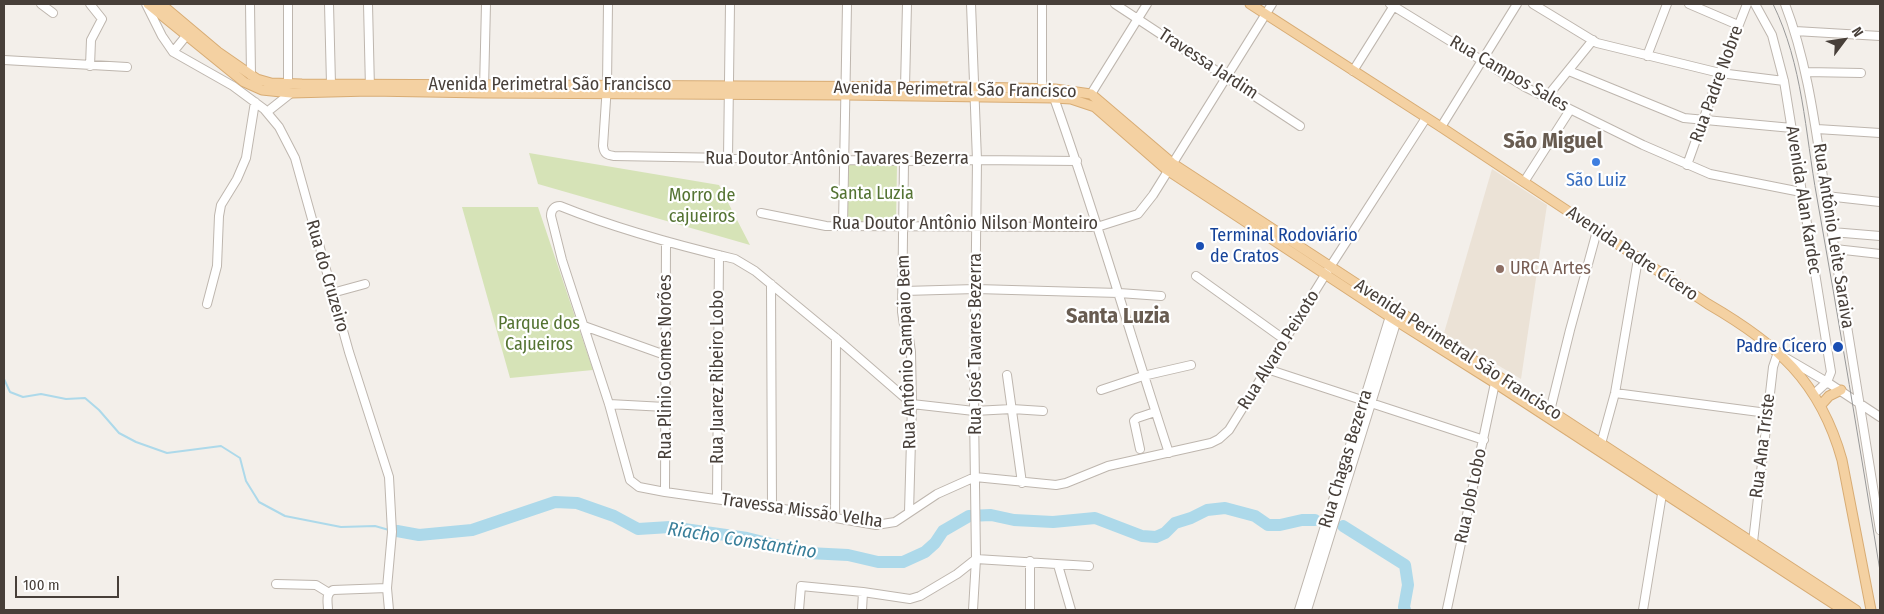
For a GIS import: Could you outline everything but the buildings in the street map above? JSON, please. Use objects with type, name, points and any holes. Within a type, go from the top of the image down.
[{"type":"main road","name":"Avenida Perimetral São Francisco","points":[[147,4],[244,82],[262,90],[291,94],[370,88],[846,91],[975,97],[1055,93],[1091,94],[1120,124]]},
{"type":"main road","name":"Avenida Perimetral São Francisco","points":[[161,4],[218,52],[251,75],[264,81],[370,88]]},
{"type":"main road","name":"Avenida Padre Cícero","points":[[1250,4],[1441,127],[1638,259],[1739,322],[1780,354],[1814,394],[1835,436],[1842,460],[1871,610]]},
{"type":"main road","name":"Avenida Perimetral São Francisco","points":[[846,91],[905,87],[1042,88],[1095,107],[1120,124],[1170,166],[1250,220],[1785,567],[1856,610]]},
{"type":"main road","name":"Avenida Perimetral São Francisco","points":[[1395,315],[1495,383],[1601,444],[1663,488],[1753,542],[1843,610]]},
{"type":"main road","points":[[1821,405],[1829,396],[1841,390]]},
{"type":"street","points":[[41,4],[53,13]]},
{"type":"street","points":[[90,4],[102,19],[91,40],[90,66]]},
{"type":"street","name":"Rua do Cruzeiro","points":[[147,4],[162,36],[173,52],[233,86],[267,112],[279,127],[295,158],[349,352],[390,476],[392,532],[387,588],[389,610]]},
{"type":"street","points":[[250,4],[251,75]]},
{"type":"street","points":[[288,4],[288,84]]},
{"type":"street","points":[[329,4],[331,84]]},
{"type":"street","points":[[368,4],[370,88]]},
{"type":"street","points":[[484,89],[486,4]]},
{"type":"street","points":[[607,89],[608,4]]},
{"type":"street","points":[[728,158],[730,4]]},
{"type":"street","points":[[843,226],[847,4]]},
{"type":"street","points":[[905,87],[907,4]]},
{"type":"street","name":"Rua José Tavares Bezerra","points":[[971,4],[977,160],[974,411],[976,559],[973,610]]},
{"type":"street","points":[[1042,4],[1042,88]]},
{"type":"street","name":"Travessa Jardim","points":[[1115,4],[1227,76],[1300,126]]},
{"type":"street","points":[[1091,94],[1147,4]]},
{"type":"street","name":"Rua Doutor Antônio Nilson Monteiro","points":[[761,214],[821,225],[843,226],[1097,227],[1138,214],[1153,195],[1272,4]]},
{"type":"street","points":[[1354,71],[1393,4]]},
{"type":"street","name":"Rua Campos Sales","points":[[1393,4],[1546,98],[1687,165],[1710,174],[1801,192]]},
{"type":"street","points":[[1441,127],[1517,4]]},
{"type":"street","points":[[1533,4],[1592,40],[1648,56],[1720,73],[1784,81]]},
{"type":"street","points":[[1648,56],[1667,4]]},
{"type":"street","points":[[1689,4],[1738,25]]},
{"type":"street","name":"Rua Padre Nobre","points":[[1687,165],[1747,4]]},
{"type":"street","name":"Avenida Alan Kardec","points":[[1755,4],[1772,35],[1784,81],[1831,372],[1827,382]]},
{"type":"street","name":"Rua Antônio Leite Saraiva","points":[[1785,4],[1795,31],[1806,72],[1817,129],[1826,196],[1880,530]]},
{"type":"street","points":[[1795,31],[1880,36]]},
{"type":"street","points":[[173,52],[186,36]]},
{"type":"street","points":[[1546,98],[1592,40]]},
{"type":"street","points":[[4,60],[127,67]]},
{"type":"street","points":[[1569,71],[1684,118],[1792,128]]},
{"type":"street","points":[[1806,72],[1861,74]]},
{"type":"street","name":"Rua Doutor Antônio Tavares Bezerra","points":[[607,89],[603,146],[605,153],[614,156],[904,161],[1077,161]]},
{"type":"street","points":[[976,477],[1056,485],[1066,483],[1108,466],[1169,453],[1143,376],[1119,293],[1055,93]]},
{"type":"street","points":[[267,112],[291,94]]},
{"type":"street","points":[[207,304],[217,266],[221,205],[237,179],[246,158],[255,102]]},
{"type":"street","points":[[1524,182],[1570,110]]},
{"type":"street","name":"Rua Alvaro Peixoto","points":[[1169,453],[1219,440],[1229,430],[1426,118]]},
{"type":"street","points":[[1817,129],[1880,133]]},
{"type":"street","name":"Rua Antônio Sampaio Bem","points":[[904,161],[904,290],[902,312],[904,325],[910,338],[912,404],[909,512]]},
{"type":"street","points":[[1826,196],[1880,202]]},
{"type":"street","points":[[665,407],[609,404],[562,260],[551,213],[554,208],[560,206],[666,242],[719,255],[742,263],[771,284],[912,404],[974,411],[1012,409],[1043,411]]},
{"type":"street","points":[[1549,414],[1597,231]]},
{"type":"street","points":[[1832,232],[1880,236]]},
{"type":"street","name":"Rua Plinio Gomes Norões","points":[[665,492],[666,242]]},
{"type":"street","points":[[1835,249],[1880,254]]},
{"type":"street","name":"Rua Juarez Ribeiro Lobo","points":[[717,499],[719,255]]},
{"type":"street","points":[[1601,444],[1615,393],[1638,259]]},
{"type":"street","points":[[1196,276],[1285,340]]},
{"type":"street","points":[[332,294],[366,284]]},
{"type":"street","points":[[771,284],[772,507]]},
{"type":"street","points":[[904,290],[976,289],[1161,296]]},
{"type":"street","name":"Rua Chagas Bezerra","points":[[1299,610],[1395,315]]},
{"type":"street","points":[[584,326],[666,355]]},
{"type":"street","points":[[835,517],[836,338]]},
{"type":"street","points":[[1780,354],[1841,390],[1880,417]]},
{"type":"street","name":"Rua Ana Triste","points":[[1753,542],[1773,367],[1780,354]]},
{"type":"street","points":[[1100,390],[1143,376],[1191,365]]},
{"type":"street","points":[[1267,370],[1484,440]]},
{"type":"street","points":[[1006,375],[1022,483]]},
{"type":"street","points":[[1814,394],[1827,382]]},
{"type":"street","name":"Rua Job Lobo","points":[[1447,609],[1495,383]]},
{"type":"street","points":[[1615,393],[1767,413]]},
{"type":"street","name":"Rua Chagas Bezerra","points":[[1307,610],[1367,402]]},
{"type":"street","name":"Travessa Missão Velha","points":[[609,404],[628,475],[630,480],[639,487],[876,525],[895,522],[937,494],[976,477]]},
{"type":"street","points":[[1140,449],[1134,421],[1155,412]]},
{"type":"street","points":[[1643,610],[1663,488]]},
{"type":"street","points":[[799,610],[801,586],[910,599],[920,596],[957,574],[976,559],[1089,566]]},
{"type":"street","points":[[1030,561],[1030,610]]},
{"type":"street","points":[[1058,564],[1071,610]]},
{"type":"street","points":[[276,584],[316,584],[329,593]]},
{"type":"street","points":[[329,593],[333,590],[387,588]]},
{"type":"street","points":[[862,610],[863,592]]},
{"type":"street","points":[[328,610],[329,593]]},
{"type":"shaded area","name":"URCA Artes","points":[[1492,169],[1547,205],[1521,379],[1444,333]]},
{"type":"green space","name":"Morro de cajueiros","points":[[529,153],[719,185],[750,245],[538,184]]},
{"type":"green space","name":"Santa Luzia","points":[[847,164],[897,165],[896,223],[847,223]]},
{"type":"green space","name":"Parque dos Cajueiros","points":[[462,207],[538,207],[593,370],[510,378]]},
{"type":"waterway","name":"Riacho Constantino","points":[[4,379],[10,392],[23,397],[41,394],[66,399],[85,398],[99,410],[119,433],[136,442],[167,453],[221,446],[240,458],[246,481],[259,502],[285,516],[341,527],[375,526],[389,530]]},
{"type":"waterway","name":"Riacho Constantino","points":[[397,531],[419,535],[472,530],[555,502],[577,503],[614,516],[638,529],[670,527],[747,538],[808,553],[848,555],[878,562],[903,562],[925,552],[935,543],[943,531],[969,516],[991,515],[1014,520],[1053,522],[1095,518],[1142,536],[1156,537],[1165,533],[1175,523],[1207,510],[1225,508],[1255,516],[1268,525],[1315,520]]},
{"type":"waterway","name":"Riacho Constantino","points":[[1343,526],[1405,565],[1408,585],[1405,610]]},
{"type":"tram line","points":[[1773,4],[1791,51],[1802,99],[1880,571]]},
{"type":"place","name":"São Luiz","points":[[1596,162]]},
{"type":"place","name":"Terminal Rodoviário de Cratos","points":[[1200,246]]},
{"type":"place","name":"URCA Artes","points":[[1500,269]]},
{"type":"place","name":"Padre Cícero","points":[[1838,347]]},
{"type":"district","name":"São Miguel","points":[[1553,142]]},
{"type":"district","name":"Santa Luzia","points":[[1118,317]]}]
